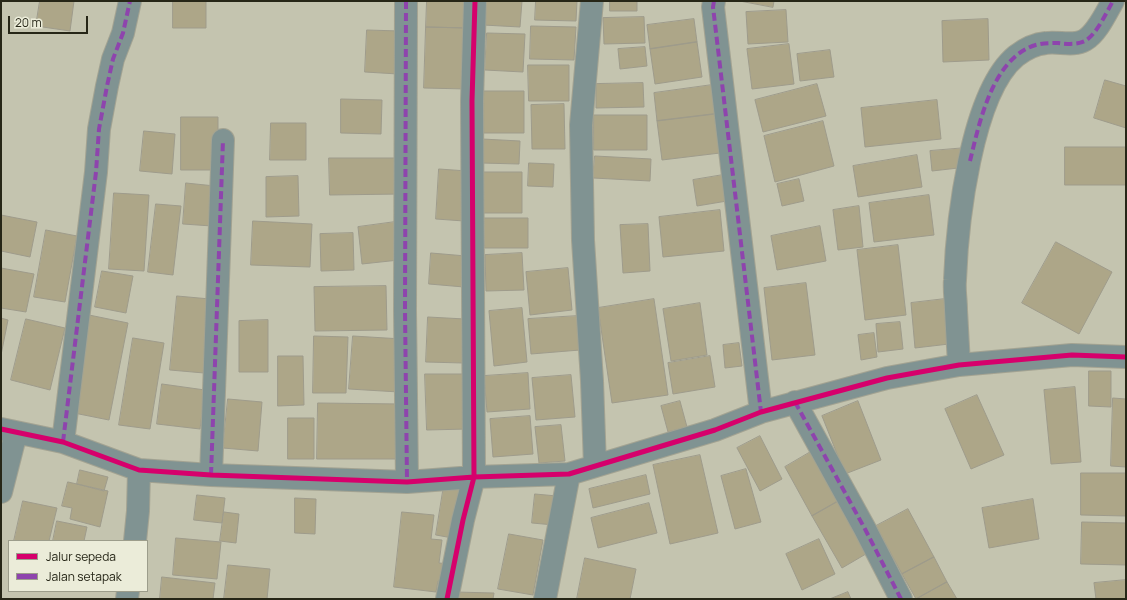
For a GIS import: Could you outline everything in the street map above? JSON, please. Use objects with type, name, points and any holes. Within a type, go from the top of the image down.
[{"type":"street","points":[[63,442],[96,172],[99,130],[113,59],[123,33],[130,1]]},
{"type":"street","points":[[406,1],[405,310],[407,482]]},
{"type":"street","points":[[447,599],[463,520],[474,477],[472,101],[475,1]]},
{"type":"street","points":[[592,1],[581,125],[583,240],[592,381],[595,466]]},
{"type":"street","points":[[714,1],[713,7],[761,412]]},
{"type":"street","points":[[959,365],[955,282],[959,222],[970,161],[981,116],[1002,70],[1015,57],[1028,47],[1046,43],[1072,43],[1084,41],[1095,31],[1113,1]]},
{"type":"street","points":[[211,476],[223,140]]},
{"type":"street","points":[[1,492],[8,431],[63,442],[139,470],[211,476],[407,482],[474,477],[569,474],[716,430],[761,412],[887,378],[959,365],[1072,355],[1126,356]]},
{"type":"street","points":[[795,402],[865,529],[901,599]]},
{"type":"street","points":[[135,540],[138,511],[139,470]]},
{"type":"street","points":[[546,599],[569,474]]},
{"type":"building","points":[[40,1],[74,1],[70,31],[36,26]]},
{"type":"building","points":[[173,1],[206,1],[206,28],[173,28]]},
{"type":"building","points":[[427,1],[469,1],[468,28],[426,27]]},
{"type":"building","points":[[484,1],[522,1],[520,27],[483,25]]},
{"type":"building","points":[[536,1],[577,1],[576,21],[535,20]]},
{"type":"building","points":[[610,1],[637,1],[637,11],[610,11]]},
{"type":"building","points":[[740,1],[774,1],[773,7]]},
{"type":"building","points":[[786,10],[788,42],[748,44],[746,12]]},
{"type":"building","points":[[644,17],[645,43],[604,44],[603,18]]},
{"type":"building","points":[[694,19],[697,42],[650,49],[647,25]]},
{"type":"building","points":[[988,19],[989,60],[943,62],[942,21]]},
{"type":"building","points":[[531,26],[576,27],[574,60],[530,59]]},
{"type":"building","points":[[426,27],[468,28],[466,89],[424,88]]},
{"type":"building","points":[[367,30],[400,31],[398,74],[365,72]]},
{"type":"building","points":[[487,33],[525,34],[523,72],[485,70]]},
{"type":"building","points":[[697,42],[702,77],[655,84],[650,49]]},
{"type":"building","points":[[789,44],[794,84],[752,89],[747,49]]},
{"type":"building","points":[[645,47],[647,66],[620,69],[618,49]]},
{"type":"building","points":[[830,50],[834,77],[800,81],[797,54]]},
{"type":"building","points":[[528,65],[569,65],[569,101],[529,101]]},
{"type":"building","points":[[1105,80],[1126,86],[1126,128],[1094,118]]},
{"type":"building","points":[[643,83],[644,107],[596,108],[596,84]]},
{"type":"building","points":[[817,84],[826,116],[763,132],[755,100]]},
{"type":"building","points":[[712,85],[715,114],[657,121],[654,93]]},
{"type":"building","points":[[484,91],[524,91],[524,133],[484,133]]},
{"type":"building","points":[[341,99],[382,100],[381,134],[341,133]]},
{"type":"building","points":[[937,100],[941,139],[865,147],[861,108]]},
{"type":"building","points":[[564,104],[565,149],[532,149],[531,105]]},
{"type":"building","points":[[715,114],[720,153],[662,160],[657,121]]},
{"type":"building","points":[[594,115],[647,115],[647,150],[594,150]]},
{"type":"building","points":[[181,117],[218,117],[218,170],[181,170]]},
{"type":"building","points":[[823,121],[834,166],[775,182],[764,136]]},
{"type":"building","points":[[271,123],[306,123],[306,160],[270,160]]},
{"type":"building","points":[[144,131],[175,134],[172,174],[140,171]]},
{"type":"building","points":[[482,139],[520,141],[519,164],[481,163]]},
{"type":"building","points":[[1065,147],[1126,147],[1126,185],[1065,185]]},
{"type":"building","points":[[966,148],[967,167],[932,171],[930,151]]},
{"type":"building","points":[[917,155],[922,187],[858,197],[853,166]]},
{"type":"building","points":[[595,156],[651,159],[650,181],[593,178]]},
{"type":"building","points":[[329,158],[401,158],[401,194],[330,195]]},
{"type":"building","points":[[529,163],[554,164],[553,187],[528,186]]},
{"type":"building","points":[[439,169],[467,171],[464,221],[436,219]]},
{"type":"building","points":[[482,172],[522,172],[522,213],[482,213]]},
{"type":"building","points":[[723,175],[727,201],[697,206],[693,180]]},
{"type":"building","points":[[298,176],[299,216],[266,217],[266,177]]},
{"type":"building","points":[[799,179],[804,201],[782,206],[777,184]]},
{"type":"building","points":[[186,183],[215,186],[212,226],[183,224]]},
{"type":"building","points":[[114,193],[149,195],[144,271],[109,269]]},
{"type":"building","points":[[929,195],[934,235],[874,242],[869,203]]},
{"type":"building","points":[[156,204],[181,206],[173,275],[148,272]]},
{"type":"building","points":[[859,206],[863,247],[838,250],[833,210]]},
{"type":"building","points":[[720,210],[724,251],[663,257],[659,217]]},
{"type":"building","points":[[1,215],[37,222],[30,257],[1,251]]},
{"type":"building","points":[[484,218],[528,218],[528,248],[485,248]]},
{"type":"building","points":[[253,221],[312,224],[310,267],[251,265]]},
{"type":"building","points":[[395,222],[399,260],[362,264],[358,227]]},
{"type":"building","points":[[648,224],[650,271],[623,273],[620,225]]},
{"type":"building","points":[[820,226],[826,261],[777,270],[771,236]]},
{"type":"building","points":[[46,230],[77,236],[65,302],[34,297]]},
{"type":"building","points":[[353,233],[354,270],[321,271],[320,234]]},
{"type":"building","points":[[1056,242],[1112,272],[1079,334],[1022,303]]},
{"type":"building","points":[[898,245],[906,315],[865,320],[857,250]]},
{"type":"building","points":[[431,253],[466,256],[464,287],[429,284]]},
{"type":"building","points":[[522,253],[524,290],[486,291],[485,255]]},
{"type":"building","points":[[1,268],[34,274],[26,312],[1,308]]},
{"type":"building","points":[[568,268],[572,310],[530,315],[526,272]]},
{"type":"building","points":[[102,271],[133,276],[126,313],[95,307]]},
{"type":"building","points":[[806,283],[815,355],[772,360],[764,288]]},
{"type":"building","points":[[386,286],[387,330],[315,331],[314,287]]},
{"type":"building","points":[[177,296],[210,299],[204,373],[170,370]]},
{"type":"building","points":[[654,299],[668,395],[612,403],[598,308]]},
{"type":"building","points":[[945,299],[949,344],[915,348],[911,303]]},
{"type":"building","points":[[700,303],[707,355],[671,361],[663,309]]},
{"type":"building","points":[[522,308],[527,362],[494,366],[489,311]]},
{"type":"building","points":[[89,315],[128,323],[109,420],[69,412]]},
{"type":"building","points":[[578,316],[580,350],[531,354],[528,319]]},
{"type":"building","points":[[428,317],[465,319],[463,363],[426,362]]},
{"type":"building","points":[[1,318],[8,320],[1,355]]},
{"type":"building","points":[[26,319],[65,328],[50,390],[11,380]]},
{"type":"building","points":[[268,320],[268,372],[239,372],[239,321]]},
{"type":"building","points":[[900,322],[903,349],[878,352],[876,324]]},
{"type":"building","points":[[874,333],[877,357],[861,360],[858,335]]},
{"type":"building","points":[[314,336],[348,337],[346,393],[313,393]]},
{"type":"building","points":[[353,336],[402,339],[399,392],[349,389]]},
{"type":"building","points":[[133,338],[164,343],[150,429],[119,425]]},
{"type":"building","points":[[739,343],[742,366],[725,368],[723,345]]},
{"type":"building","points":[[278,356],[303,356],[304,405],[278,406]]},
{"type":"building","points":[[710,356],[715,387],[673,394],[668,363]]},
{"type":"building","points":[[1089,371],[1111,371],[1111,407],[1089,406]]},
{"type":"building","points":[[528,373],[530,409],[487,412],[484,376]]},
{"type":"building","points":[[425,374],[467,374],[468,429],[427,430]]},
{"type":"building","points":[[571,375],[575,417],[536,420],[532,378]]},
{"type":"building","points":[[162,384],[205,390],[200,429],[157,424]]},
{"type":"building","points":[[1075,387],[1081,462],[1051,464],[1044,390]]},
{"type":"building","points":[[977,395],[1004,455],[971,469],[945,409]]},
{"type":"building","points":[[1113,398],[1126,399],[1126,467],[1111,466]]},
{"type":"building","points":[[228,399],[262,402],[258,451],[223,448]]},
{"type":"building","points":[[680,401],[687,427],[668,432],[661,406]]},
{"type":"building","points":[[858,401],[881,460],[845,474],[822,416]]},
{"type":"building","points":[[318,403],[401,404],[400,459],[317,459]]},
{"type":"building","points":[[530,416],[533,454],[493,457],[490,419]]},
{"type":"building","points":[[288,418],[314,418],[314,459],[288,459]]},
{"type":"building","points":[[561,425],[565,461],[539,463],[535,427]]},
{"type":"building","points":[[760,436],[782,479],[760,491],[737,448]]},
{"type":"building","points":[[814,450],[842,499],[812,516],[785,467]]},
{"type":"building","points":[[700,455],[718,533],[670,544],[653,465]]},
{"type":"building","points":[[746,469],[761,522],[735,529],[721,476]]},
{"type":"building","points":[[80,470],[108,477],[104,491],[77,484]]},
{"type":"building","points":[[1081,473],[1126,473],[1126,516],[1081,515]]},
{"type":"building","points":[[646,475],[650,494],[593,508],[589,489]]},
{"type":"building","points":[[68,482],[108,491],[100,527],[70,519],[72,508],[62,506]]},
{"type":"building","points":[[444,485],[466,489],[458,539],[436,535]]},
{"type":"building","points":[[535,494],[557,496],[554,525],[532,523]]},
{"type":"building","points":[[197,495],[225,498],[222,523],[194,520]]},
{"type":"building","points":[[295,498],[316,499],[315,534],[295,533]]},
{"type":"building","points":[[842,499],[871,551],[842,568],[812,516]]},
{"type":"building","points":[[1033,499],[1039,539],[989,548],[982,508]]},
{"type":"building","points":[[23,501],[57,508],[49,540],[14,540]]},
{"type":"building","points":[[649,503],[657,533],[598,548],[591,518]]},
{"type":"building","points":[[908,509],[934,557],[902,574],[876,526]]},
{"type":"building","points":[[224,512],[239,514],[236,543],[220,541]]},
{"type":"building","points":[[402,512],[434,515],[431,539],[442,540],[439,563],[450,564],[448,582],[438,581],[436,592],[394,587]]},
{"type":"building","points":[[57,521],[87,527],[84,540],[53,540]]},
{"type":"building","points":[[1082,522],[1126,523],[1126,565],[1081,564]]},
{"type":"building","points":[[509,534],[543,540],[533,595],[498,589]]},
{"type":"building","points":[[176,538],[221,542],[217,579],[173,575]]},
{"type":"building","points":[[819,539],[835,574],[802,590],[786,554]]},
{"type":"building","points":[[934,557],[947,582],[916,599],[902,574]]},
{"type":"building","points":[[585,558],[636,569],[630,599],[577,599]]},
{"type":"building","points":[[228,565],[270,569],[267,599],[224,599]]},
{"type":"building","points":[[162,577],[215,583],[213,599],[160,599]]},
{"type":"building","points":[[1126,580],[1126,599],[1096,599],[1094,583]]},
{"type":"building","points":[[947,582],[957,599],[916,599]]},
{"type":"building","points":[[455,592],[494,593],[493,599],[455,599]]},
{"type":"building","points":[[848,592],[851,599],[830,599]]},
{"type":"marked path","points":[[63,442],[96,172],[99,129],[113,59],[123,33],[130,1]]},
{"type":"marked path","points":[[406,1],[405,310],[407,482]]},
{"type":"marked path","points":[[714,1],[713,7],[761,412]]},
{"type":"marked path","points":[[970,161],[988,97],[1005,68],[1015,57],[1035,45],[1050,43],[1075,44],[1085,41],[1097,28],[1113,1]]},
{"type":"marked path","points":[[211,475],[223,140]]},
{"type":"marked path","points":[[795,402],[865,529],[901,599]]},
{"type":"cycle path","points":[[447,599],[463,520],[474,477],[472,101],[475,1]]},
{"type":"cycle path","points":[[1,429],[63,442],[139,470],[211,475],[407,482],[474,477],[569,474],[715,430],[761,412],[887,378],[959,365],[1072,355],[1126,357]]}]
